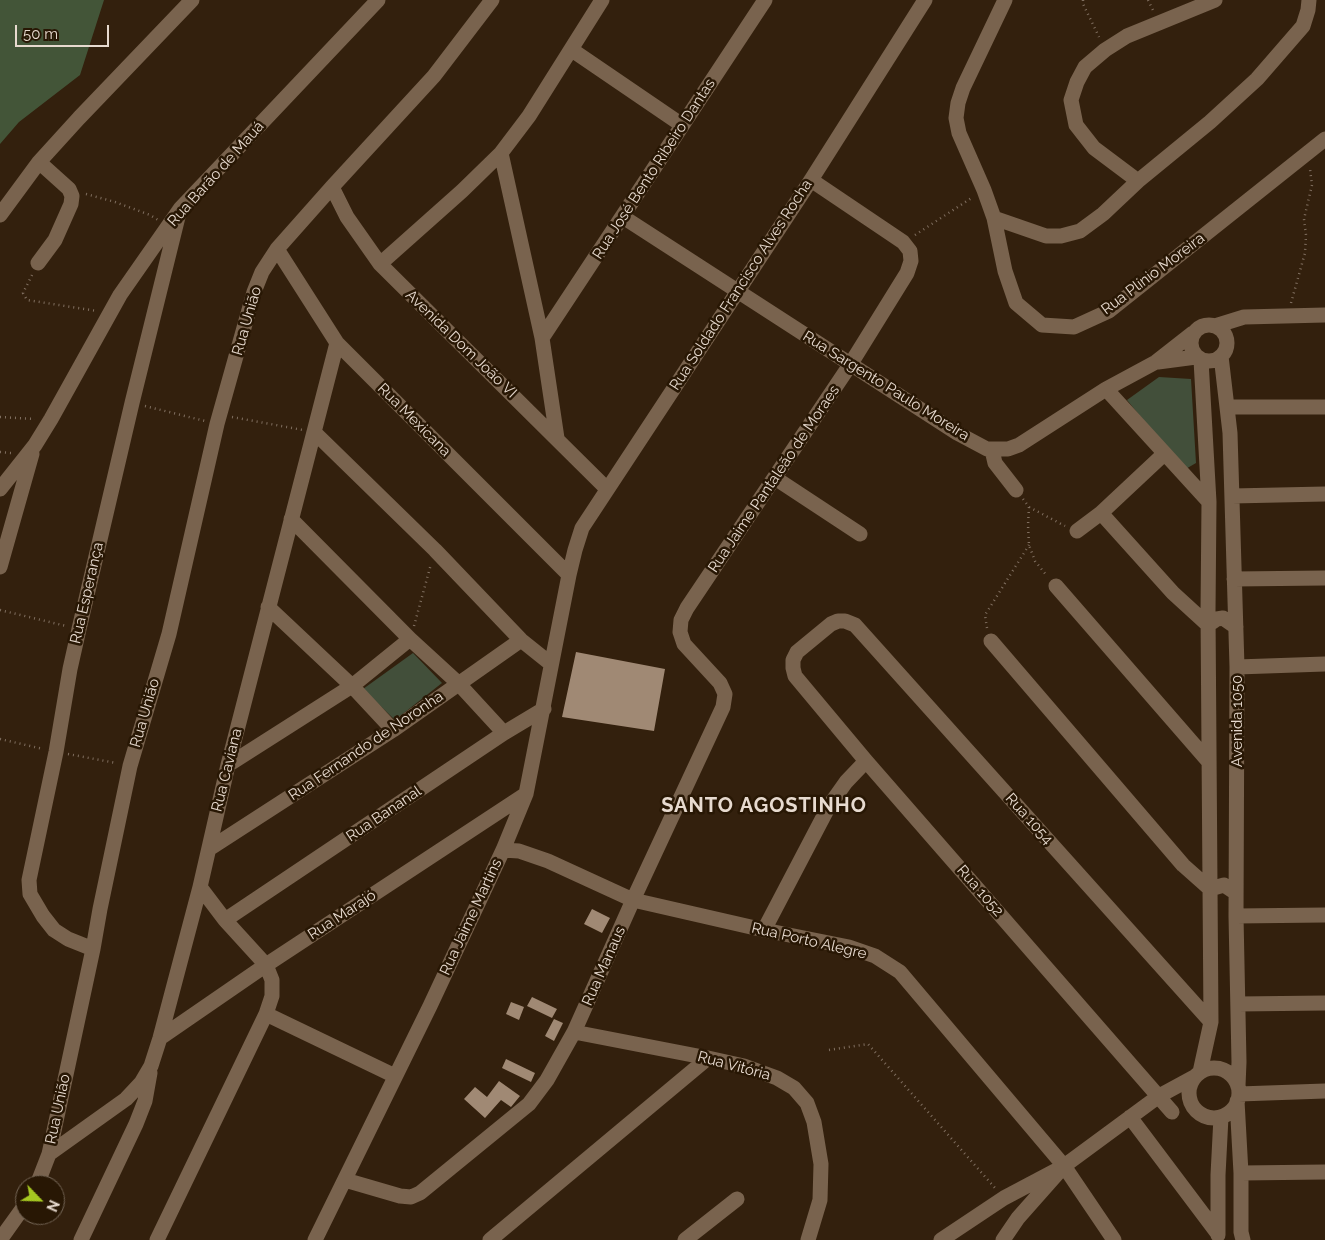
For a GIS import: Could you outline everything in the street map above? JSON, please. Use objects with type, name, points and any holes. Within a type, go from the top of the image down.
[{"type":"street","points":[[0,215],[40,162],[79,118],[192,0]]},
{"type":"street","name":"Rua Barão de Mauá","points":[[35,445],[108,314],[180,209],[378,0]]},
{"type":"street","name":"Rua União","points":[[42,1175],[49,1154],[130,766],[169,634],[219,419],[254,292],[262,272],[278,249],[434,76],[492,0]]},
{"type":"street","points":[[380,264],[462,191],[501,153],[529,116],[602,0]]},
{"type":"street","name":"Rua José Bento Ribeiro Dantas","points":[[542,338],[765,0]]},
{"type":"street","name":"Rua Soldado Francisco Alves Rocha","points":[[569,575],[582,528],[811,180],[925,0]]},
{"type":"street","name":"Rua Plínio Moreira","points":[[1006,0],[963,88],[956,118],[959,133],[994,218],[1005,271],[1016,303],[1042,325],[1074,327],[1109,310],[1325,139]]},
{"type":"street","points":[[1138,182],[1094,148],[1076,125],[1071,100],[1077,82],[1085,67],[1105,50],[1128,36],[1214,0]]},
{"type":"street","points":[[994,218],[1046,236],[1061,236],[1080,231],[1103,214],[1257,79],[1303,26],[1309,0]]},
{"type":"street","points":[[572,50],[682,125]]},
{"type":"street","points":[[501,153],[542,338],[557,438]]},
{"type":"street","points":[[38,264],[55,240],[71,204],[72,196],[69,190],[40,162]]},
{"type":"street","points":[[811,180],[903,242]]},
{"type":"street","name":"Avenida Dom João VI","points":[[332,187],[347,217],[380,264],[607,489]]},
{"type":"street","name":"Rua Esperança","points":[[93,949],[68,939],[54,930],[30,894],[30,880],[78,629],[180,209]]},
{"type":"street","name":"Rua Sargento Paulo Moreira","points":[[622,217],[957,433],[992,450]]},
{"type":"street","name":"Rua Jaime Pantaleão de Moraes","points":[[680,632],[681,620],[687,608],[850,365],[907,273],[911,261],[910,251],[903,242]]},
{"type":"street","name":"Rua Mexicana","points":[[278,249],[337,342],[569,575]]},
{"type":"street","points":[[1216,326],[1244,317],[1325,315]]},
{"type":"street","points":[[1226,337],[1261,318]]},
{"type":"street","points":[[1016,490],[995,463],[992,450],[1008,450],[1019,445],[1106,389],[1156,362],[1196,329],[1205,324],[1216,326],[1224,332],[1226,337],[1227,347],[1221,356],[1212,361],[1199,358],[1156,362]]},
{"type":"street","points":[[1193,333],[1190,346],[1199,358]]},
{"type":"street","name":"Rua Caviana","points":[[49,1154],[126,1099],[141,1083],[151,1066],[200,887],[228,765],[337,342]]},
{"type":"street","name":"Avenida 1050","points":[[1221,356],[1228,407],[1237,666],[1236,916],[1240,1062],[1238,1094],[1243,1240]]},
{"type":"street","name":"Avenida 1050","points":[[1197,1074],[1211,1022],[1209,502],[1199,358]]},
{"type":"street","points":[[1106,389],[1209,502]]},
{"type":"street","points":[[1228,407],[1325,407]]},
{"type":"street","points":[[314,432],[435,550],[521,640],[551,664]]},
{"type":"street","points":[[0,489],[35,445]]},
{"type":"street","points":[[0,567],[35,445]]},
{"type":"street","points":[[1076,531],[1101,513],[1164,454]]},
{"type":"street","points":[[775,478],[860,534]]},
{"type":"street","points":[[1232,496],[1325,494]]},
{"type":"street","points":[[1101,513],[1173,593],[1208,625],[1222,618],[1236,627]]},
{"type":"street","points":[[291,519],[410,639],[458,683],[504,733]]},
{"type":"street","name":"Rua Jaime Martins","points":[[315,1240],[430,1006],[503,850],[526,794],[569,575]]},
{"type":"street","points":[[1234,579],[1325,578]]},
{"type":"street","points":[[1056,586],[1209,762]]},
{"type":"street","points":[[1208,595],[1218,602],[1224,602],[1235,596]]},
{"type":"street","points":[[268,607],[352,686],[393,730]]},
{"type":"street","name":"Rua 1052","points":[[846,620],[838,620],[831,624],[798,652],[794,660],[795,676],[866,761],[1172,1112]]},
{"type":"street","name":"Rua 1054","points":[[846,620],[862,632],[1211,1022]]},
{"type":"street","name":"Rua Manaus","points":[[345,1180],[400,1196],[410,1197],[420,1192],[529,1104],[547,1080],[574,1032],[723,706],[725,694],[720,683],[684,644],[680,632]]},
{"type":"street","points":[[228,765],[352,686],[410,639]]},
{"type":"street","name":"Rua Fernando de Noronha","points":[[208,849],[393,730],[521,640]]},
{"type":"street","points":[[991,641],[1171,852],[1193,875],[1210,889],[1224,885],[1236,893]]},
{"type":"street","points":[[1237,666],[1325,664],[1325,671]]},
{"type":"street","name":"Rua Bananal","points":[[225,920],[504,733],[544,709]]},
{"type":"street","points":[[764,930],[829,806],[846,782],[866,761]]},
{"type":"street","name":"Rua Marajó","points":[[160,1038],[266,965],[526,794]]},
{"type":"street","name":"Rua Porto Alegre","points":[[503,850],[519,851],[548,861],[633,900],[849,947],[874,956],[900,972],[1063,1167],[1114,1240]]},
{"type":"street","points":[[1210,860],[1225,865],[1237,858]]},
{"type":"street","points":[[157,1240],[266,1014],[272,996],[272,980],[266,965],[225,920],[200,887]]},
{"type":"street","points":[[1236,916],[1325,915]]},
{"type":"street","points":[[1238,1004],[1325,1003]]},
{"type":"street","points":[[266,1014],[395,1076]]},
{"type":"street","name":"Rua Vitória","points":[[574,1032],[744,1066],[777,1078],[794,1088],[807,1103],[814,1122],[821,1164],[820,1200],[808,1240]]},
{"type":"street","points":[[490,1240],[708,1058]]},
{"type":"street","points":[[81,1240],[136,1124],[145,1101],[151,1066]]},
{"type":"street","points":[[941,1240],[1004,1198],[1063,1167],[1136,1113],[1159,1096],[1197,1074],[1215,1068],[1230,1073],[1238,1094],[1228,1113],[1221,1117],[1172,1112],[1136,1113]]},
{"type":"street","points":[[1197,1074],[1190,1084],[1190,1100],[1198,1113],[1205,1116]]},
{"type":"street","points":[[1238,1094],[1325,1091]]},
{"type":"street","points":[[1136,1113],[1219,1237]]},
{"type":"street","points":[[1219,1237],[1218,1175],[1221,1117]]},
{"type":"street","points":[[1006,1239],[1018,1218],[1063,1167]]},
{"type":"street","points":[[1241,1173],[1325,1172]]},
{"type":"street","points":[[1004,1198],[1018,1218]]},
{"type":"street","points":[[685,1240],[737,1199]]},
{"type":"street","points":[[0,1240],[15,1219]]},
{"type":"path","points":[[1083,0],[1083,4],[1105,50]]},
{"type":"path","points":[[1288,316],[1305,253],[1306,235],[1304,219],[1312,185],[1307,152]]},
{"type":"path","points":[[69,190],[133,208],[150,215],[167,226]]},
{"type":"path","points":[[903,242],[984,190]]},
{"type":"path","points":[[38,264],[23,293],[27,300],[108,314]]},
{"type":"path","points":[[132,403],[219,419],[314,432]]},
{"type":"path","points":[[0,418],[51,419]]},
{"type":"path","points":[[1016,490],[1029,507],[1076,531]]},
{"type":"path","points":[[1029,507],[1029,545],[1035,561],[1056,586]]},
{"type":"path","points":[[991,641],[986,615],[1029,545]]},
{"type":"path","points":[[410,639],[435,550]]},
{"type":"path","points":[[0,610],[78,629]]},
{"type":"path","points":[[829,1050],[868,1044],[1004,1198]]},
{"type":"green space","points":[[0,0],[104,0],[80,75],[19,122],[0,144]]},
{"type":"green space","points":[[1159,377],[1191,379],[1196,463],[1184,470],[1127,400]]},
{"type":"green space","points":[[413,653],[442,683],[395,720],[363,689]]},
{"type":"building","points":[[576,652],[665,669],[654,731],[562,717]]},
{"type":"building","points":[[592,909],[610,918],[602,933],[584,924]]},
{"type":"building","points":[[532,997],[557,1009],[552,1018],[527,1006]]},
{"type":"building","points":[[511,1002],[524,1007],[519,1020],[506,1014]]},
{"type":"building","points":[[554,1019],[563,1023],[554,1041],[545,1036]]},
{"type":"building","points":[[506,1059],[535,1073],[531,1082],[502,1068]]},
{"type":"building","points":[[499,1081],[520,1096],[511,1107],[501,1100],[485,1118],[464,1099],[475,1087],[487,1097]]},
{"type":"district","name":"SANTO AGOSTINHO","points":[[764,806]]}]
